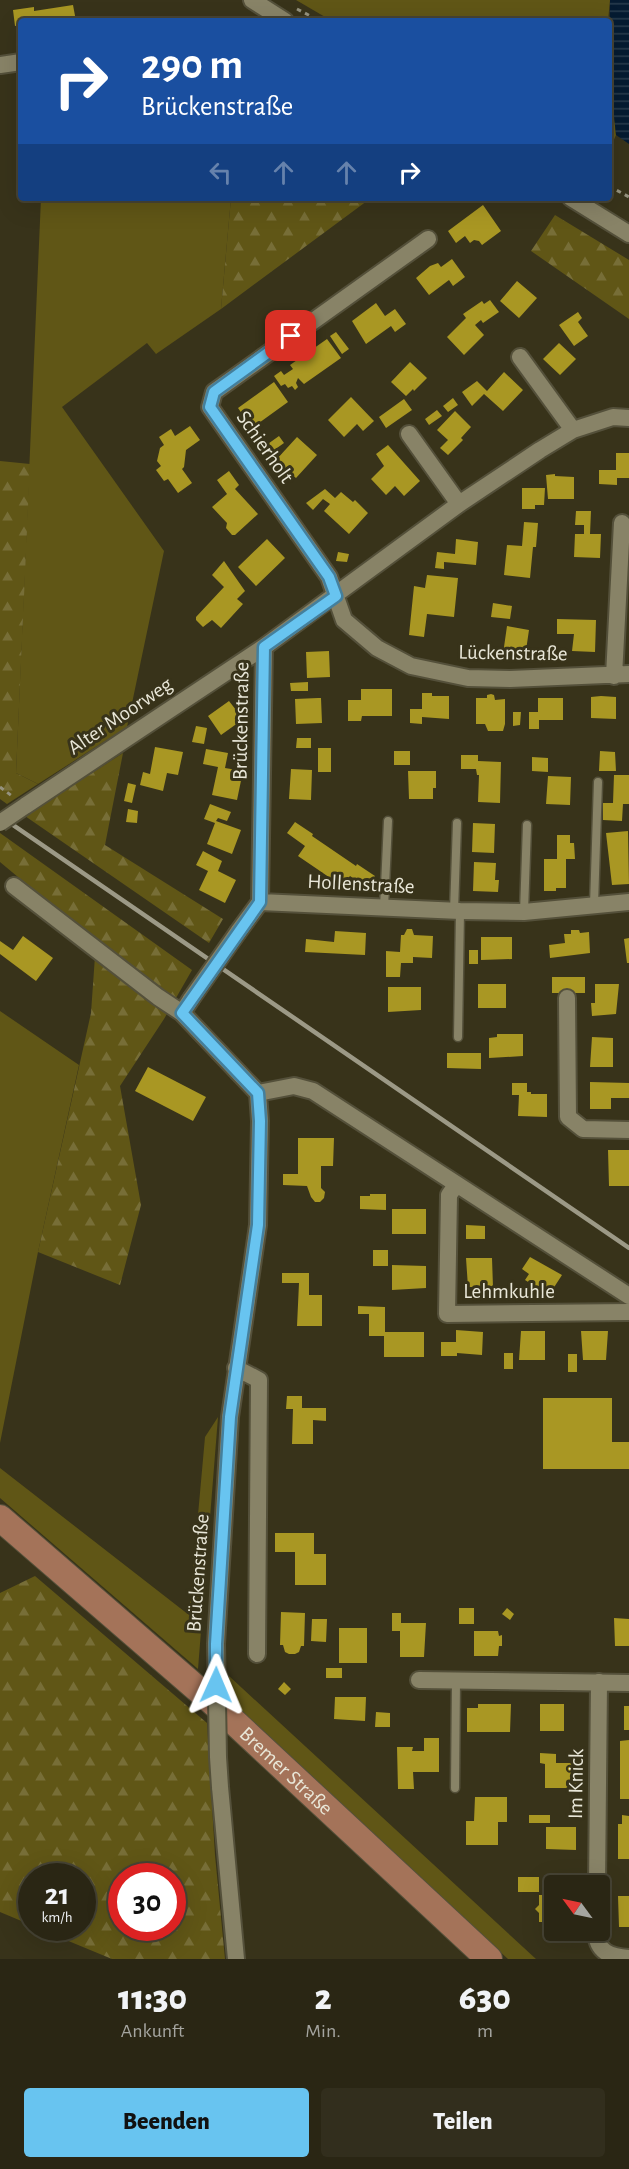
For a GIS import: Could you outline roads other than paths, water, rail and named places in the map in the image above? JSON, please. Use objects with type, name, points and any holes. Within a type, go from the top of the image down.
[{"type":"main road","name":"Bremer Straße","points":[[0,1518],[217,1706],[489,1959]]},
{"type":"street","points":[[252,0],[285,17]]},
{"type":"street","points":[[0,64],[18,62]]},
{"type":"street","points":[[576,201],[629,234]]},
{"type":"street","name":"Schierholt","points":[[336,596],[329,577],[210,407],[214,392],[428,238]]},
{"type":"street","points":[[520,357],[573,430]]},
{"type":"street","name":"Brückenstraße","points":[[260,902],[264,647],[459,504],[540,450],[573,430],[613,417],[629,418]]},
{"type":"street","points":[[409,434],[459,504]]},
{"type":"street","name":"Lückenstraße","points":[[336,596],[344,620],[377,648],[411,666],[468,678],[622,675],[622,523]]},
{"type":"street","name":"Alter Moorweg","points":[[0,823],[264,647]]},
{"type":"street","points":[[14,886],[158,997],[187,1006],[258,1093]]},
{"type":"street","points":[[187,1006],[260,902]]},
{"type":"street","name":"Hollenstraße","points":[[260,902],[524,912],[629,902]]},
{"type":"street","points":[[567,998],[568,1117],[583,1129],[629,1130]]},
{"type":"street","name":"Lehmkuhle","points":[[258,1093],[294,1086],[313,1091],[629,1296]]},
{"type":"street","name":"Brückenstraße","points":[[236,1959],[220,1787],[216,1644],[230,1417],[258,1225],[260,1121],[258,1093]]},
{"type":"street","name":"Lehmkuhle","points":[[456,1185],[449,1195],[447,1314],[629,1312]]},
{"type":"street","points":[[236,1368],[259,1380],[257,1654]]},
{"type":"street","points":[[419,1680],[629,1683]]},
{"type":"street","name":"Im Knick","points":[[597,1875],[599,1682]]},
{"type":"street","points":[[597,1941],[604,1951],[615,1958],[629,1958]]},
{"type":"lane","points":[[594,905],[598,783]]},
{"type":"lane","points":[[384,908],[388,821]]},
{"type":"lane","points":[[458,823],[458,1037]]},
{"type":"lane","points":[[524,912],[527,825]]},
{"type":"lane","points":[[455,1788],[456,1680]]},
{"type":"water","points":[[610,0],[629,0],[629,144],[616,135],[612,98],[612,18],[610,18]]},
{"type":"railway","points":[[0,816],[629,1248]]}]
